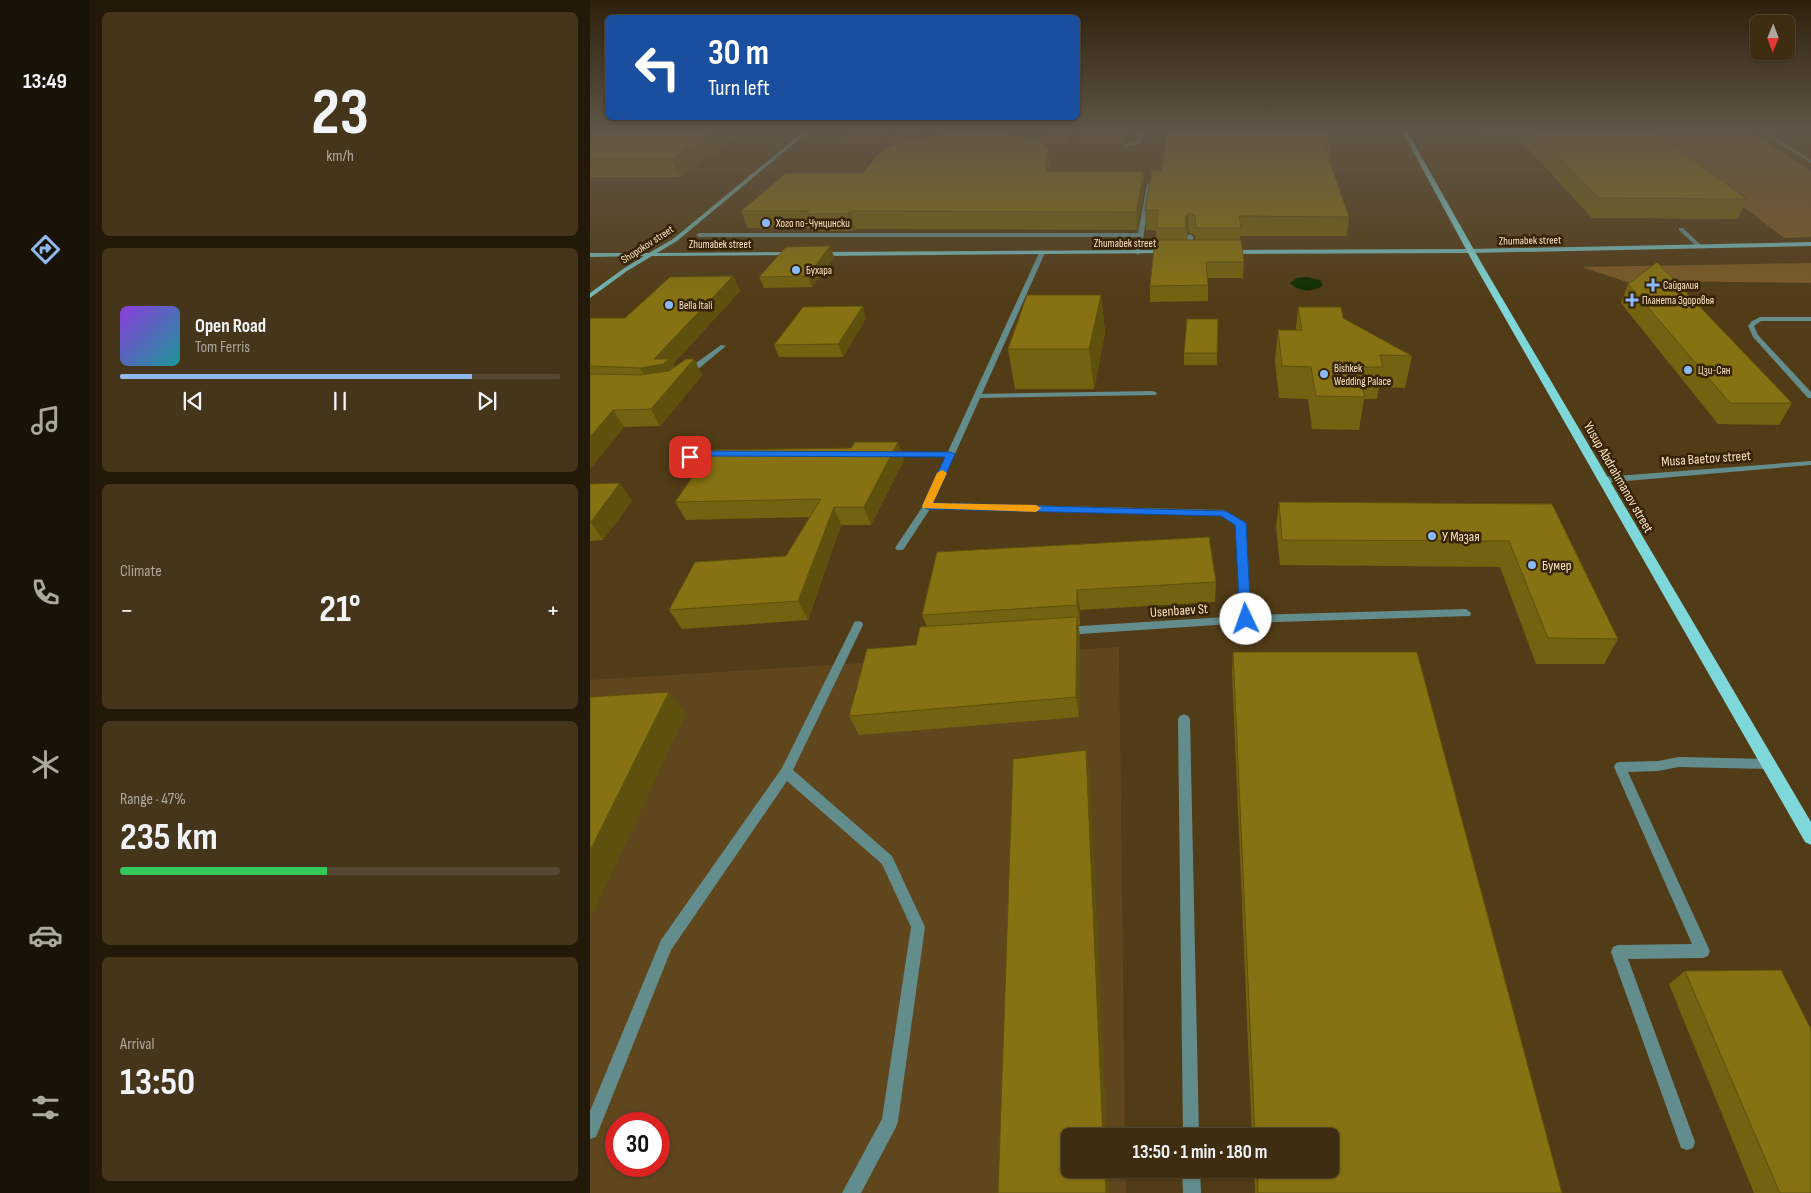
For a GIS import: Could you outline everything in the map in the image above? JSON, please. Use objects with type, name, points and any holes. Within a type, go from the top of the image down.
[{"type":"main road","name":"Yusup Abdrahmanov street","points":[[1435,187],[1811,837]]},
{"type":"street","name":"Shopokov street","points":[[590,296],[626,270],[675,240],[739,187]]},
{"type":"street","points":[[1138,252],[1148,187]]},
{"type":"street","points":[[1681,229],[1699,246]]},
{"type":"street","points":[[699,235],[1140,236]]},
{"type":"street","points":[[1190,236],[1192,252]]},
{"type":"street","name":"Zhumabek street","points":[[1221,252],[1471,251],[1811,244]]},
{"type":"street","name":"Zhumabek street","points":[[816,254],[1174,252]]},
{"type":"street","points":[[1183,252],[1201,252]]},
{"type":"street","points":[[900,548],[927,506],[1042,253]]},
{"type":"street","name":"Zhumabek street","points":[[590,255],[796,254]]},
{"type":"street","points":[[1810,393],[1755,336],[1751,326],[1760,319],[1811,319]]},
{"type":"street","points":[[682,378],[723,346]]},
{"type":"street","points":[[977,396],[1153,393]]},
{"type":"street","points":[[675,470],[690,457],[706,454],[736,454]]},
{"type":"street","points":[[882,454],[950,454]]},
{"type":"street","name":"Musa Baetov street","points":[[1603,480],[1811,463]]},
{"type":"street","points":[[927,506],[1223,513],[1240,523],[1246,619]]},
{"type":"street","name":"Usenbaev St","points":[[1050,632],[1246,619],[1466,613]]},
{"type":"street","points":[[590,1131],[666,945],[786,772],[858,626]]},
{"type":"street","points":[[1184,719],[1191,1128]]},
{"type":"street","points":[[1687,1142],[1618,952],[1703,950],[1620,767],[1658,766],[1679,762],[1768,764]]},
{"type":"street","points":[[786,772],[887,860],[918,927],[890,1121],[851,1193]]},
{"type":"street","points":[[1191,1178],[1192,1193]]},
{"type":"shaded area","points":[[1718,187],[1811,187],[1811,237],[1784,238]]},
{"type":"shaded area","points":[[1811,263],[1811,283],[1649,281],[1636,285],[1582,267]]},
{"type":"shaded area","points":[[1307,277],[1320,280],[1323,285],[1311,290],[1302,290],[1290,283],[1297,278]]},
{"type":"shaded area","points":[[1119,647],[1125,1128],[1061,1128],[1061,1178],[1126,1178],[1126,1193],[590,1193],[590,680]]},
{"type":"building","points":[[770,187],[1141,187],[1136,212],[850,211],[848,214],[806,214],[809,211],[741,211]]},
{"type":"building","points":[[1149,187],[1339,187],[1349,217],[1239,216],[1241,228],[1196,228],[1195,216],[1189,213],[1185,216],[1186,228],[1156,228],[1158,210],[1145,210]]},
{"type":"building","points":[[1588,187],[1730,187],[1747,199],[1599,198]]},
{"type":"building","points":[[1155,240],[1241,240],[1244,262],[1206,262],[1208,285],[1150,286]]},
{"type":"building","points":[[830,246],[808,276],[759,277],[786,247]]},
{"type":"building","points":[[1657,262],[1792,403],[1730,403],[1628,284]]},
{"type":"building","points":[[733,276],[654,359],[670,359],[663,364],[640,368],[590,366],[590,318],[625,318],[670,277]]},
{"type":"building","points":[[1027,295],[1101,295],[1089,349],[1008,349]]},
{"type":"building","points":[[863,306],[838,344],[774,345],[803,307]]},
{"type":"building","points":[[1298,307],[1341,307],[1343,318],[1412,356],[1380,355],[1383,367],[1357,367],[1365,397],[1316,396],[1311,367],[1282,366],[1278,330],[1302,330]]},
{"type":"building","points":[[1187,319],[1218,319],[1217,353],[1184,353]]},
{"type":"building","points":[[686,359],[694,359],[651,409],[613,410],[590,437],[590,374],[640,375],[669,371]]},
{"type":"building","points":[[855,442],[898,442],[864,507],[834,507],[798,601],[669,610],[695,562],[786,556],[821,499],[675,502],[711,450],[851,448]]},
{"type":"building","points":[[620,483],[591,522],[590,523],[590,484]]},
{"type":"building","points":[[1279,502],[1552,504],[1618,639],[1548,638],[1509,541],[1282,540]]},
{"type":"building","points":[[1209,537],[1216,582],[1077,590],[1077,605],[922,615],[937,552]]},
{"type":"building","points":[[1077,617],[1076,697],[849,716],[867,649],[916,645],[920,627]]},
{"type":"building","points":[[1233,652],[1417,652],[1562,1193],[1258,1193],[1257,1178],[1339,1178],[1339,1128],[1255,1128]]},
{"type":"building","points":[[669,692],[590,851],[590,697]]},
{"type":"building","points":[[1086,750],[1103,1128],[1061,1128],[1061,1178],[1105,1178],[1106,1193],[998,1193],[1013,759]]},
{"type":"building","points":[[1781,970],[1811,1029],[1811,1193],[1780,1193],[1685,971]]},
{"type":"slow traffic","points":[[942,473],[927,506],[1036,508]]},
{"type":"place","name":"Хого по-Чунцински","points":[[766,223]]},
{"type":"place","name":"Бухара","points":[[796,270]]},
{"type":"place","name":"Сайдалия","points":[[1653,285]]},
{"type":"place","name":"Планета Здоровья","points":[[1632,300]]},
{"type":"place","name":"Bella Itali","points":[[669,305]]},
{"type":"place","name":"Цзи-Сян","points":[[1688,370]]},
{"type":"place","name":"Bishkek Wedding Palace","points":[[1324,374]]},
{"type":"place","name":"У Мазая","points":[[1432,536]]},
{"type":"place","name":"Бумер","points":[[1532,565]]},
{"type":"route","points":[[690,457],[706,454],[950,454],[927,506],[1223,513],[1240,523],[1246,619]]}]
